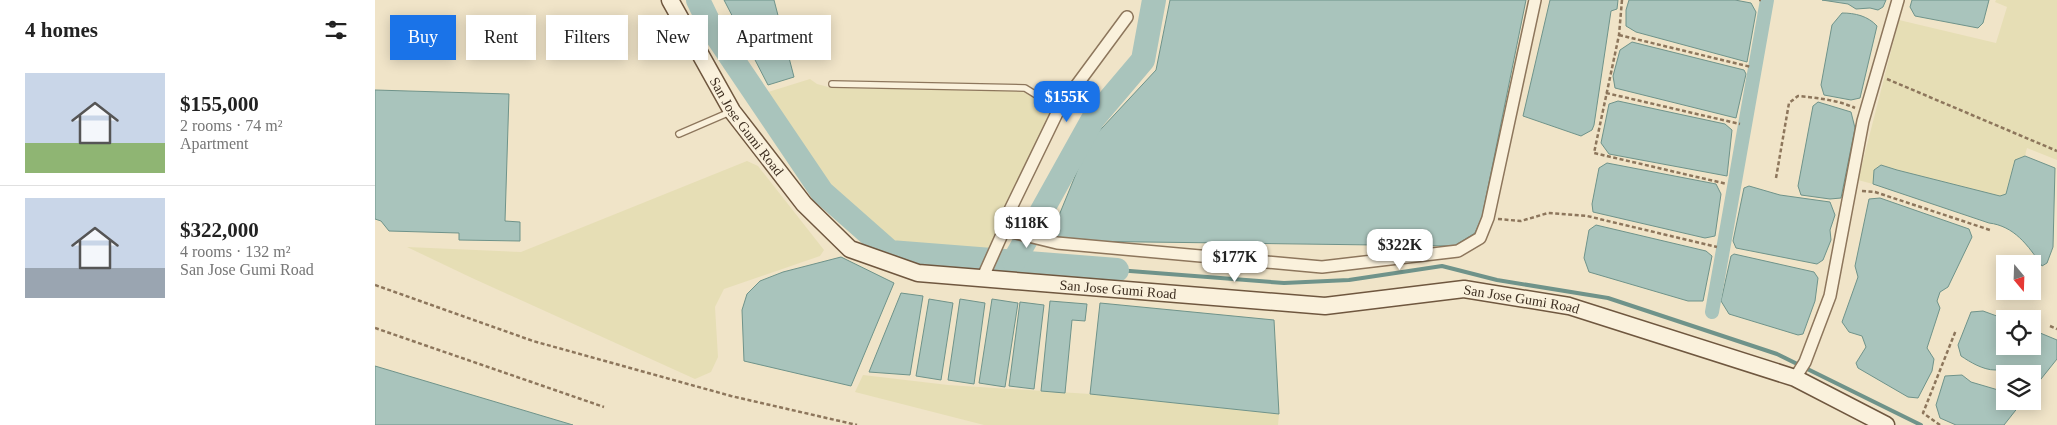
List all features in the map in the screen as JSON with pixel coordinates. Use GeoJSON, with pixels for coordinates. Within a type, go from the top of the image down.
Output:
{"type":"FeatureCollection","features":[{"type":"Feature","properties":{"kind":"street","name":"San Jose Gumi Road"},"geometry":{"type":"LineString","coordinates":[[670,0],[732,111],[804,204],[850,249],[918,273],[1325,306],[1464,290],[1569,306],[1800,370],[1886,425]]}},
{"type":"Feature","properties":{"kind":"street"},"geometry":{"type":"LineString","coordinates":[[1005,230],[1057,243],[1322,267],[1458,250],[1480,238],[1488,218],[1535,0]]}},
{"type":"Feature","properties":{"kind":"street"},"geometry":{"type":"LineString","coordinates":[[1800,370],[1830,296],[1862,123],[1898,0]]}},
{"type":"Feature","properties":{"kind":"street"},"geometry":{"type":"LineString","coordinates":[[982,279],[1005,230],[1009,212],[1059,109],[1127,17]]}},
{"type":"Feature","properties":{"kind":"lane"},"geometry":{"type":"LineString","coordinates":[[832,84],[1025,88],[1059,109]]}},
{"type":"Feature","properties":{"kind":"lane"},"geometry":{"type":"LineString","coordinates":[[679,134],[732,111]]}},
{"type":"Feature","properties":{"kind":"path"},"geometry":{"type":"LineString","coordinates":[[1622,0],[1619,36],[1594,153],[1727,184]]}},
{"type":"Feature","properties":{"kind":"path"},"geometry":{"type":"LineString","coordinates":[[1619,36],[1751,66]]}},
{"type":"Feature","properties":{"kind":"path"},"geometry":{"type":"LineString","coordinates":[[1877,74],[2057,151]]}},
{"type":"Feature","properties":{"kind":"path"},"geometry":{"type":"LineString","coordinates":[[1606,93],[1740,124]]}},
{"type":"Feature","properties":{"kind":"path"},"geometry":{"type":"LineString","coordinates":[[1776,178],[1789,103],[1799,96],[1846,104],[1857,109],[1862,123]]}},
{"type":"Feature","properties":{"kind":"path"},"geometry":{"type":"LineString","coordinates":[[1851,190],[1875,192],[1990,230]]}},
{"type":"Feature","properties":{"kind":"path"},"geometry":{"type":"LineString","coordinates":[[1488,218],[1521,221],[1548,213],[1587,216],[1717,247]]}},
{"type":"Feature","properties":{"kind":"path"},"geometry":{"type":"LineString","coordinates":[[375,285],[533,341],[731,396],[857,425]]}},
{"type":"Feature","properties":{"kind":"path"},"geometry":{"type":"LineString","coordinates":[[2049,326],[2057,329]]}},
{"type":"Feature","properties":{"kind":"path"},"geometry":{"type":"LineString","coordinates":[[375,328],[604,407]]}},
{"type":"Feature","properties":{"kind":"path"},"geometry":{"type":"LineString","coordinates":[[1939,425],[1923,413],[1955,330]]}},
{"type":"Feature","properties":{"kind":"shaded area"},"geometry":{"type":"Polygon","coordinates":[[[1996,0],[2057,0],[2057,160],[2027,148],[2025,156],[2014,162],[2006,194],[2000,196],[1881,165],[1874,170],[1873,184],[1858,180],[1899,20],[1996,43],[2007,7],[1995,2],[1996,0]]]}},
{"type":"Feature","properties":{"kind":"shaded area"},"geometry":{"type":"Polygon","coordinates":[[[810,79],[817,84],[832,88],[1022,91],[1053,110],[987,253],[893,245],[824,182],[765,93],[810,79]]]}},
{"type":"Feature","properties":{"kind":"shaded area"},"geometry":{"type":"Polygon","coordinates":[[[747,161],[758,166],[824,250],[820,256],[724,289],[715,307],[718,357],[711,372],[695,379],[407,247],[521,252],[747,161]]]}},
{"type":"Feature","properties":{"kind":"shaded area"},"geometry":{"type":"Polygon","coordinates":[[[863,375],[948,385],[1090,394],[1279,414],[1278,425],[984,425],[855,392],[863,375]]]}},
{"type":"Feature","properties":{"kind":"water"},"geometry":{"type":"Polygon","coordinates":[[[724,0],[774,0],[778,15],[732,15],[724,0]]]}},
{"type":"Feature","properties":{"kind":"water"},"geometry":{"type":"Polygon","coordinates":[[[1170,0],[1526,0],[1482,217],[1475,233],[1454,246],[1068,241],[1051,235],[1089,142],[1156,70],[1170,0]]]}},
{"type":"Feature","properties":{"kind":"water"},"geometry":{"type":"Polygon","coordinates":[[[1550,0],[1618,0],[1617,9],[1611,11],[1594,125],[1592,130],[1581,136],[1523,116],[1550,0]]]}},
{"type":"Feature","properties":{"kind":"water"},"geometry":{"type":"Polygon","coordinates":[[[1629,0],[1735,0],[1751,3],[1756,12],[1747,62],[1636,32],[1626,26],[1626,10],[1629,0]]]}},
{"type":"Feature","properties":{"kind":"water"},"geometry":{"type":"Polygon","coordinates":[[[1822,0],[1886,0],[1883,7],[1878,10],[1870,8],[1856,9],[1848,4],[1822,0]]]}},
{"type":"Feature","properties":{"kind":"water"},"geometry":{"type":"Polygon","coordinates":[[[1912,0],[1989,0],[1983,23],[1978,28],[1915,16],[1910,7],[1912,0]]]}},
{"type":"Feature","properties":{"kind":"water"},"geometry":{"type":"Polygon","coordinates":[[[1842,13],[1861,16],[1877,26],[1860,98],[1851,100],[1824,95],[1821,85],[1832,25],[1842,13]]]}},
{"type":"Feature","properties":{"kind":"water"},"geometry":{"type":"Polygon","coordinates":[[[1632,42],[1744,70],[1746,74],[1736,118],[1615,88],[1613,76],[1620,50],[1632,42]]]}},
{"type":"Feature","properties":{"kind":"water"},"geometry":{"type":"Polygon","coordinates":[[[755,60],[790,60],[794,77],[768,85],[755,60]]]}},
{"type":"Feature","properties":{"kind":"water"},"geometry":{"type":"Polygon","coordinates":[[[375,90],[509,94],[505,221],[520,222],[520,241],[459,240],[459,233],[389,231],[381,221],[375,219],[375,90]]]}},
{"type":"Feature","properties":{"kind":"water"},"geometry":{"type":"Polygon","coordinates":[[[1618,101],[1725,124],[1732,130],[1727,176],[1609,154],[1601,143],[1609,104],[1618,101]]]}},
{"type":"Feature","properties":{"kind":"water"},"geometry":{"type":"Polygon","coordinates":[[[1818,102],[1851,112],[1855,128],[1841,198],[1830,199],[1801,195],[1798,186],[1813,106],[1818,102]]]}},
{"type":"Feature","properties":{"kind":"water"},"geometry":{"type":"Polygon","coordinates":[[[2025,156],[2055,168],[2053,247],[2047,263],[2042,266],[2041,255],[2034,255],[2020,238],[2006,228],[1873,184],[1874,170],[1881,165],[2000,196],[2006,194],[2015,160],[2025,156]]]}},
{"type":"Feature","properties":{"kind":"water"},"geometry":{"type":"Polygon","coordinates":[[[1607,163],[1716,184],[1721,194],[1715,236],[1705,238],[1593,212],[1592,204],[1599,168],[1607,163]]]}},
{"type":"Feature","properties":{"kind":"water"},"geometry":{"type":"Polygon","coordinates":[[[1749,186],[1780,195],[1830,202],[1835,215],[1830,230],[1831,240],[1823,260],[1817,264],[1736,248],[1733,241],[1744,188],[1749,186]]]}},
{"type":"Feature","properties":{"kind":"water"},"geometry":{"type":"Polygon","coordinates":[[[1880,198],[1969,229],[1972,237],[1948,287],[1940,292],[1937,301],[1940,308],[1927,348],[1934,359],[1932,371],[1918,398],[1908,397],[1858,368],[1856,363],[1866,347],[1862,336],[1849,332],[1842,322],[1858,277],[1855,266],[1869,199],[1880,198]]]}},
{"type":"Feature","properties":{"kind":"water"},"geometry":{"type":"Polygon","coordinates":[[[1596,225],[1706,251],[1712,256],[1703,301],[1688,301],[1589,272],[1584,258],[1589,230],[1596,225]]]}},
{"type":"Feature","properties":{"kind":"water"},"geometry":{"type":"Polygon","coordinates":[[[1734,254],[1814,272],[1818,278],[1815,301],[1803,334],[1798,335],[1729,314],[1721,301],[1731,256],[1734,254]]]}},
{"type":"Feature","properties":{"kind":"water"},"geometry":{"type":"Polygon","coordinates":[[[841,257],[894,283],[851,386],[744,361],[742,310],[747,294],[760,281],[783,272],[841,257]]]}},
{"type":"Feature","properties":{"kind":"water"},"geometry":{"type":"Polygon","coordinates":[[[901,293],[923,296],[910,375],[869,372],[901,293]]]}},
{"type":"Feature","properties":{"kind":"water"},"geometry":{"type":"Polygon","coordinates":[[[929,299],[953,303],[941,380],[916,376],[929,299]]]}},
{"type":"Feature","properties":{"kind":"water"},"geometry":{"type":"Polygon","coordinates":[[[960,299],[985,303],[974,384],[948,380],[960,299]]]}},
{"type":"Feature","properties":{"kind":"water"},"geometry":{"type":"Polygon","coordinates":[[[992,299],[1018,303],[1005,387],[979,383],[992,299]]]}},
{"type":"Feature","properties":{"kind":"water"},"geometry":{"type":"Polygon","coordinates":[[[1050,301],[1087,304],[1085,321],[1072,320],[1065,393],[1041,391],[1050,301]]]}},
{"type":"Feature","properties":{"kind":"water"},"geometry":{"type":"Polygon","coordinates":[[[1020,302],[1044,305],[1034,389],[1009,386],[1020,302]]]}},
{"type":"Feature","properties":{"kind":"water"},"geometry":{"type":"Polygon","coordinates":[[[1100,303],[1274,320],[1279,414],[1090,394],[1100,303]]]}},
{"type":"Feature","properties":{"kind":"water"},"geometry":{"type":"Polygon","coordinates":[[[1983,311],[1996,316],[1996,355],[2041,355],[2041,333],[2057,340],[2057,359],[2041,379],[2041,365],[1996,365],[1995,370],[1986,369],[1973,363],[1961,356],[1958,345],[1971,312],[1983,311]]]}},
{"type":"Feature","properties":{"kind":"water"},"geometry":{"type":"Polygon","coordinates":[[[375,366],[573,425],[375,425],[375,366]]]}},
{"type":"Feature","properties":{"kind":"water"},"geometry":{"type":"Polygon","coordinates":[[[1962,375],[1971,382],[1996,389],[1996,410],[2016,410],[2004,425],[1956,425],[1940,418],[1936,405],[1945,376],[1962,375]]]}},
{"type":"Feature","properties":{"kind":"waterway"},"geometry":{"type":"LineString","coordinates":[[698,0],[712,29],[822,192],[890,252],[1117,270]]}},
{"type":"Feature","properties":{"kind":"waterway"},"geometry":{"type":"LineString","coordinates":[[1014,261],[1093,119],[1143,60],[1154,0]]}},
{"type":"Feature","properties":{"kind":"waterway"},"geometry":{"type":"LineString","coordinates":[[1712,312],[1767,0]]}},
{"type":"Feature","properties":{"kind":"waterway"},"geometry":{"type":"LineString","coordinates":[[1117,270],[1284,283],[1349,280],[1442,266],[1497,280],[1608,298],[1777,354],[1921,425]]}}]}
